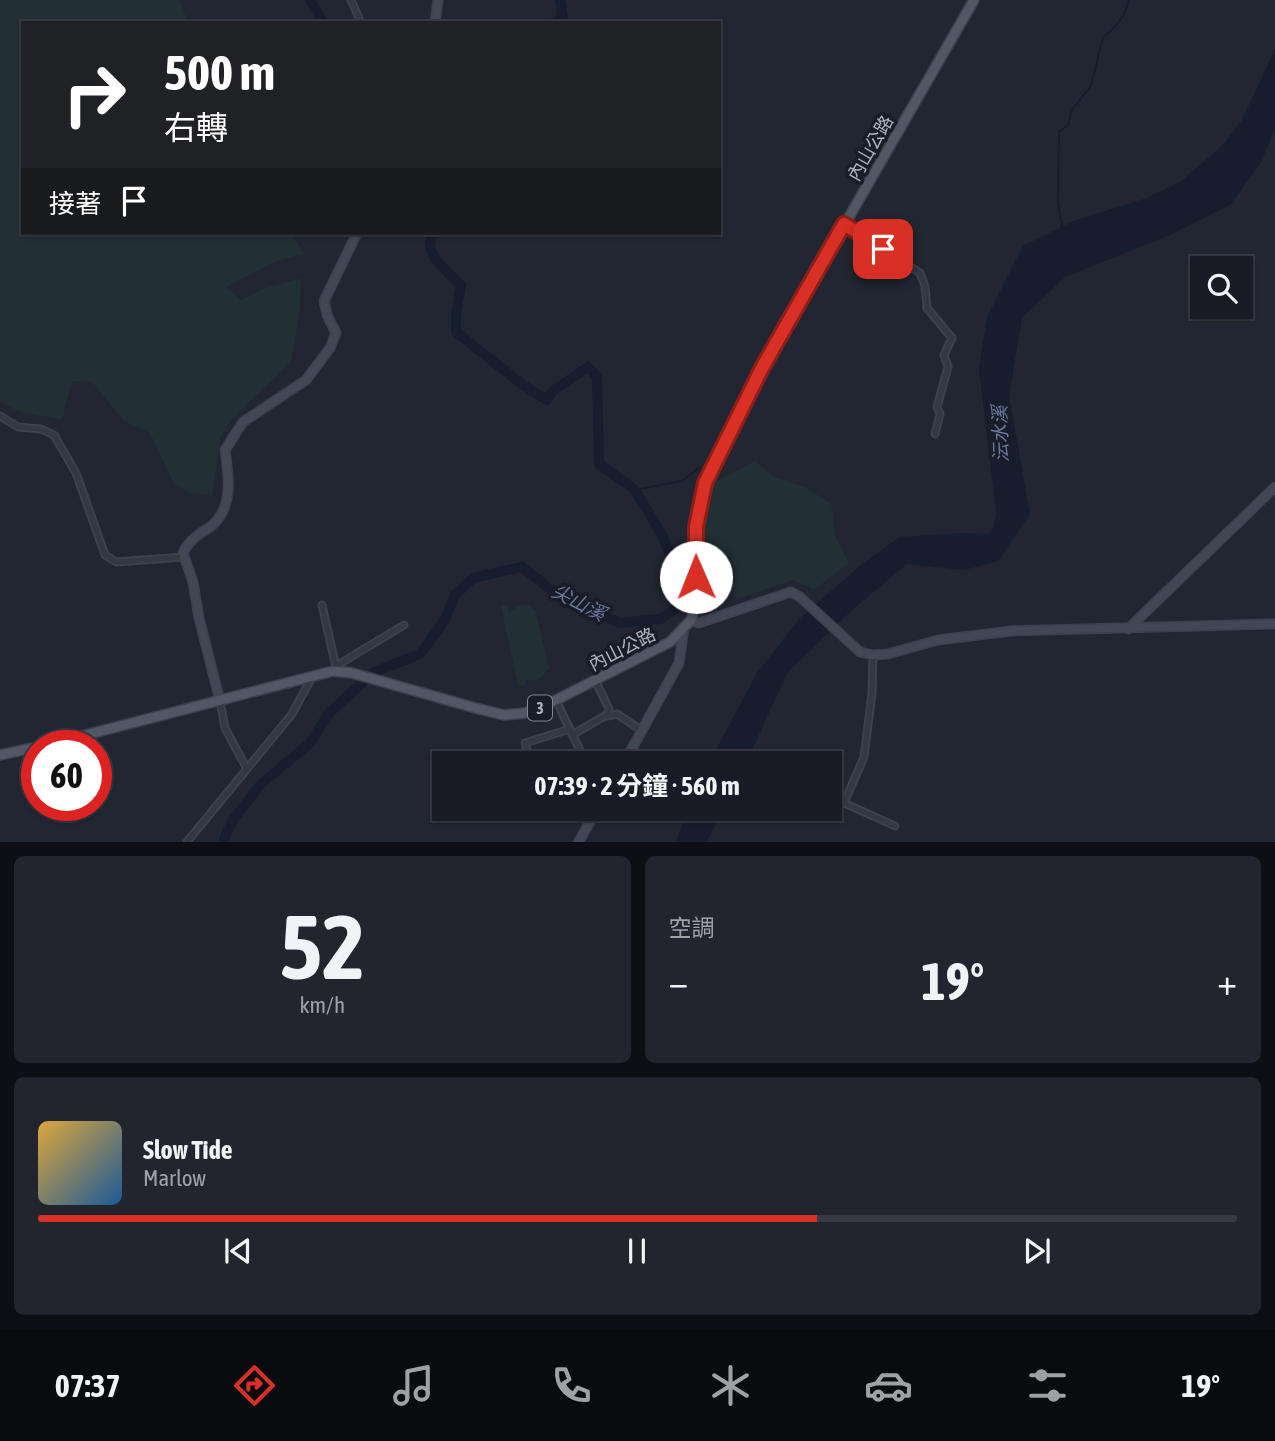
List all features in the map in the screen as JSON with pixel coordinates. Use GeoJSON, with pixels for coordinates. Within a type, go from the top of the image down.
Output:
{"type":"FeatureCollection","features":[{"type":"Feature","properties":{"kind":"main road","name":"內山公路"},"geometry":{"type":"LineString","coordinates":[[337,669],[504,715],[525,713],[670,642],[684,628],[691,620],[696,597],[696,527],[705,483],[762,368],[974,0]]}},
{"type":"Feature","properties":{"kind":"main road","name":"3"},"geometry":{"type":"LineString","coordinates":[[106,730],[337,669]]}},
{"type":"Feature","properties":{"kind":"main road"},"geometry":{"type":"LineString","coordinates":[[0,755],[21,750]]}},
{"type":"Feature","properties":{"kind":"street"},"geometry":{"type":"LineString","coordinates":[[351,0],[360,21]]}},
{"type":"Feature","properties":{"kind":"street"},"geometry":{"type":"LineString","coordinates":[[435,21],[438,0]]}},
{"type":"Feature","properties":{"kind":"street"},"geometry":{"type":"LineString","coordinates":[[844,224],[919,273],[925,286],[927,308],[952,338],[944,355],[948,367],[937,407],[940,414],[935,434]]}},
{"type":"Feature","properties":{"kind":"street"},"geometry":{"type":"LineString","coordinates":[[247,769],[225,728],[193,582],[183,557],[186,547],[216,522],[223,510],[229,476],[225,450],[232,437],[243,422],[306,380],[335,340],[334,327],[327,315],[324,301],[355,235]]}},
{"type":"Feature","properties":{"kind":"street"},"geometry":{"type":"LineString","coordinates":[[0,416],[18,427],[41,429],[54,435],[76,473],[105,555],[116,562],[183,557]]}},
{"type":"Feature","properties":{"kind":"street"},"geometry":{"type":"LineString","coordinates":[[1128,629],[1275,487]]}},
{"type":"Feature","properties":{"kind":"street"},"geometry":{"type":"LineString","coordinates":[[691,620],[699,623],[791,592],[800,597],[860,652],[873,655],[888,654],[938,640],[1011,632],[1275,624]]}},
{"type":"Feature","properties":{"kind":"street"},"geometry":{"type":"LineString","coordinates":[[322,605],[337,669],[404,625]]}},
{"type":"Feature","properties":{"kind":"street"},"geometry":{"type":"LineString","coordinates":[[631,751],[679,663],[684,628]]}},
{"type":"Feature","properties":{"kind":"street"},"geometry":{"type":"LineString","coordinates":[[873,655],[872,693],[864,757],[844,803],[895,826]]}},
{"type":"Feature","properties":{"kind":"street"},"geometry":{"type":"LineString","coordinates":[[186,842],[292,714],[312,677]]}},
{"type":"Feature","properties":{"kind":"street"},"geometry":{"type":"LineString","coordinates":[[595,680],[609,709],[607,716]]}},
{"type":"Feature","properties":{"kind":"street"},"geometry":{"type":"LineString","coordinates":[[556,700],[580,751]]}},
{"type":"Feature","properties":{"kind":"street"},"geometry":{"type":"LineString","coordinates":[[526,751],[524,745],[526,742],[570,732],[617,714],[642,730]]}},
{"type":"Feature","properties":{"kind":"street"},"geometry":{"type":"LineString","coordinates":[[578,842],[590,821]]}},
{"type":"Feature","properties":{"kind":"shaded area"},"geometry":{"type":"Polygon","coordinates":[[[0,0],[180,0],[187,21],[21,21],[21,235],[294,237],[304,254],[274,262],[226,287],[241,300],[266,288],[301,278],[300,308],[291,362],[233,418],[220,438],[212,496],[189,493],[173,482],[150,433],[124,421],[92,382],[72,381],[62,420],[18,411],[0,402],[0,0]]]}},
{"type":"Feature","properties":{"kind":"shaded area"},"geometry":{"type":"Polygon","coordinates":[[[755,461],[773,476],[806,488],[831,503],[836,537],[849,563],[814,590],[793,580],[737,599],[730,587],[707,572],[703,528],[709,485],[755,461]]]}},
{"type":"Feature","properties":{"kind":"shaded area"},"geometry":{"type":"Polygon","coordinates":[[[522,604],[529,605],[536,611],[549,668],[539,678],[525,679],[525,685],[518,686],[501,606],[507,605],[509,612],[522,604]]]}},
{"type":"Feature","properties":{"kind":"water","name":"沄水溪"},"geometry":{"type":"Polygon","coordinates":[[[1275,49],[1275,127],[1262,161],[1230,205],[1172,234],[1065,277],[1022,318],[1009,396],[1030,514],[998,561],[964,570],[907,564],[852,610],[787,673],[751,751],[715,751],[757,673],[800,618],[862,564],[900,537],[987,534],[994,527],[996,512],[979,369],[987,317],[1023,246],[1076,220],[1144,199],[1180,182],[1223,145],[1242,120],[1275,49]]]}},
{"type":"Feature","properties":{"kind":"water"},"geometry":{"type":"Polygon","coordinates":[[[683,821],[717,821],[707,842],[676,842],[683,821]]]}},
{"type":"Feature","properties":{"kind":"waterway"},"geometry":{"type":"LineString","coordinates":[[310,0],[323,21]]}},
{"type":"Feature","properties":{"kind":"waterway","name":"尖山溪"},"geometry":{"type":"LineString","coordinates":[[557,21],[563,18],[560,0]]}},
{"type":"Feature","properties":{"kind":"waterway"},"geometry":{"type":"LineString","coordinates":[[1062,227],[1058,203],[1059,132],[1068,125],[1072,110],[1091,86],[1103,37],[1120,21],[1129,0]]}},
{"type":"Feature","properties":{"kind":"waterway","name":"尖山溪"},"geometry":{"type":"LineString","coordinates":[[224,839],[233,820],[261,784],[311,742],[329,713],[374,672],[420,654],[445,620],[454,596],[473,578],[522,567],[558,595],[620,623],[660,619],[675,609],[678,574],[662,535],[635,490],[599,464],[597,377],[588,367],[553,391],[547,400],[523,385],[456,332],[461,285],[433,255],[430,248],[432,235]]}},
{"type":"Feature","properties":{"kind":"waterway"},"geometry":{"type":"LineString","coordinates":[[635,490],[682,481],[700,467]]}},
{"type":"Feature","properties":{"kind":"route"},"geometry":{"type":"LineString","coordinates":[[696,577],[696,527],[705,483],[762,368],[844,224],[883,249]]}}]}
